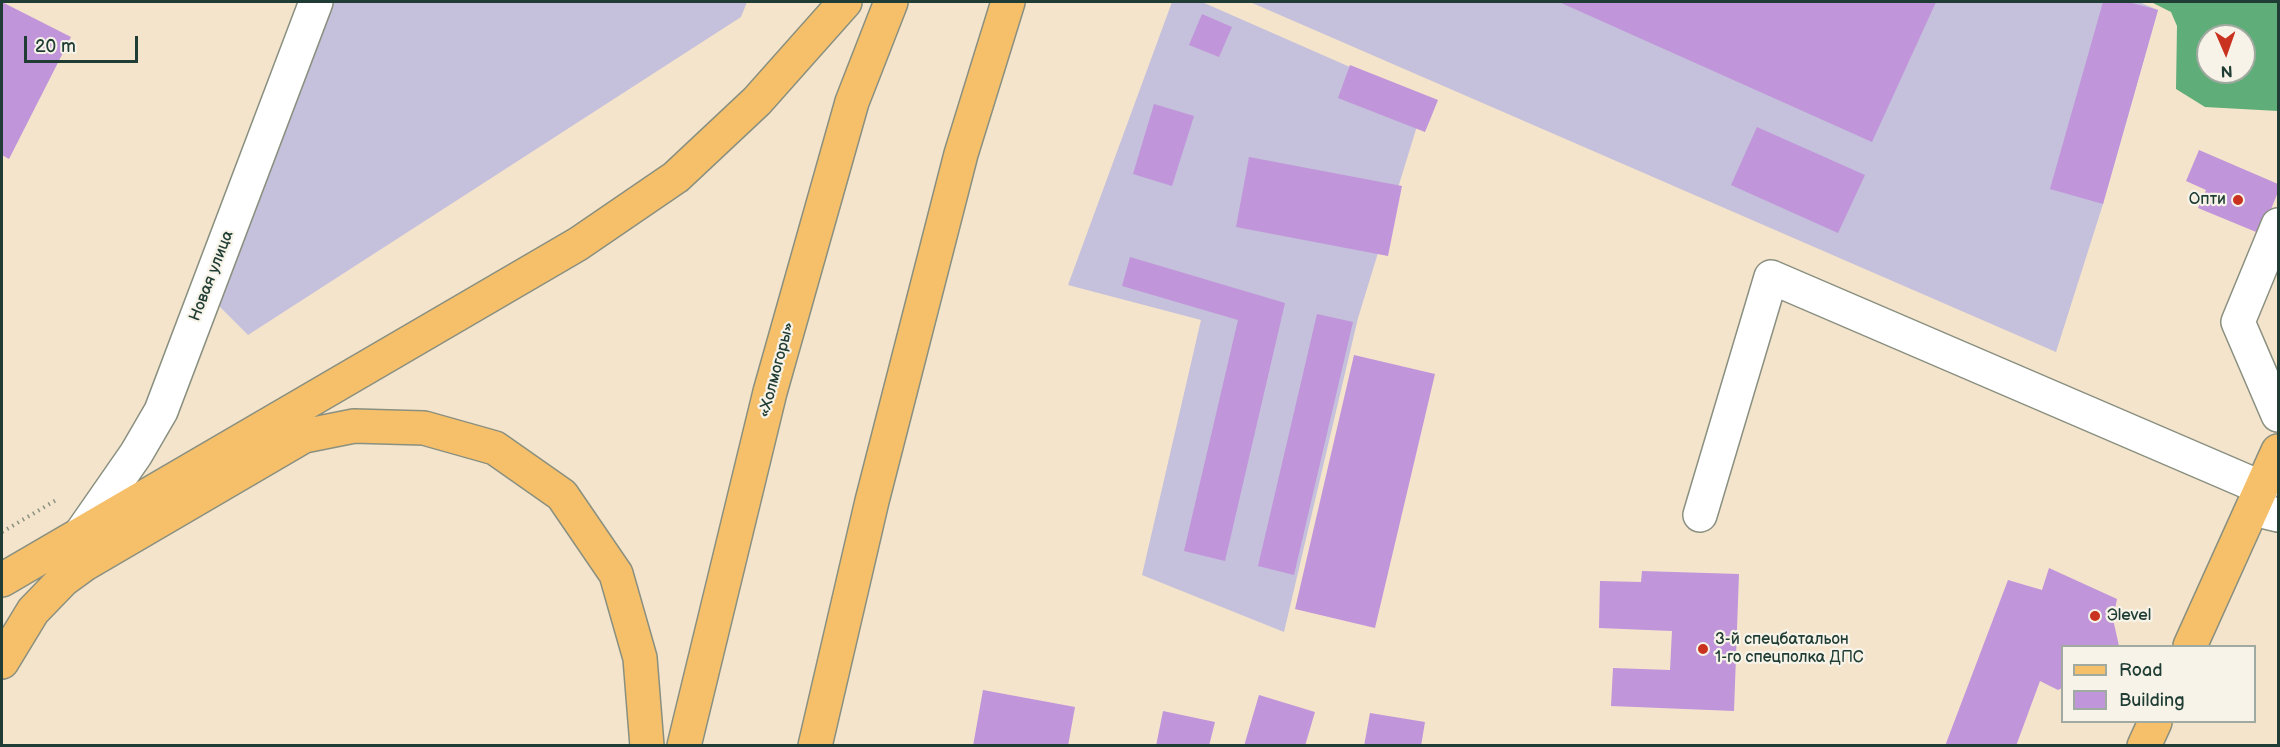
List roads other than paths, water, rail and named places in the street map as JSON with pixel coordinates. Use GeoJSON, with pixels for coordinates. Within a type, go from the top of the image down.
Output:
{"type":"FeatureCollection","features":[{"type":"Feature","properties":{"kind":"main road"},"geometry":{"type":"LineString","coordinates":[[2,580],[578,244],[676,177],[757,101],[844,2]]}},
{"type":"Feature","properties":{"kind":"main road","name":"«Холмогоры»"},"geometry":{"type":"LineString","coordinates":[[684,746],[770,392],[852,102],[891,2]]}},
{"type":"Feature","properties":{"kind":"main road"},"geometry":{"type":"LineString","coordinates":[[815,746],[872,501],[949,200],[1008,2]]}},
{"type":"Feature","properties":{"kind":"main road"},"geometry":{"type":"LineString","coordinates":[[2,662],[33,611],[63,580],[85,564],[304,436],[354,426],[424,428],[495,448],[562,495],[616,574],[640,658],[647,746]]}},
{"type":"Feature","properties":{"kind":"main road"},"geometry":{"type":"LineString","coordinates":[[2191,645],[2264,504],[2278,451]]}},
{"type":"Feature","properties":{"kind":"main road"},"geometry":{"type":"LineString","coordinates":[[2144,746],[2155,723]]}},
{"type":"Feature","properties":{"kind":"lane","name":"Новая улица"},"geometry":{"type":"LineString","coordinates":[[79,536],[136,454],[161,411],[316,2]]}},
{"type":"Feature","properties":{"kind":"lane"},"geometry":{"type":"LineString","coordinates":[[2278,225],[2238,322],[2278,415]]}},
{"type":"Feature","properties":{"kind":"lane"},"geometry":{"type":"LineString","coordinates":[[1700,515],[1771,278],[2264,504]]}},
{"type":"Feature","properties":{"kind":"place","name":"Опти"},"geometry":{"type":"Point","coordinates":[2238,200]}},
{"type":"Feature","properties":{"kind":"place","name":"Эlevel"},"geometry":{"type":"Point","coordinates":[2095,616]}},
{"type":"Feature","properties":{"kind":"place","name":"3-й спецбатальон 1-го спецполка ДПС"},"geometry":{"type":"Point","coordinates":[1703,649]}}]}
